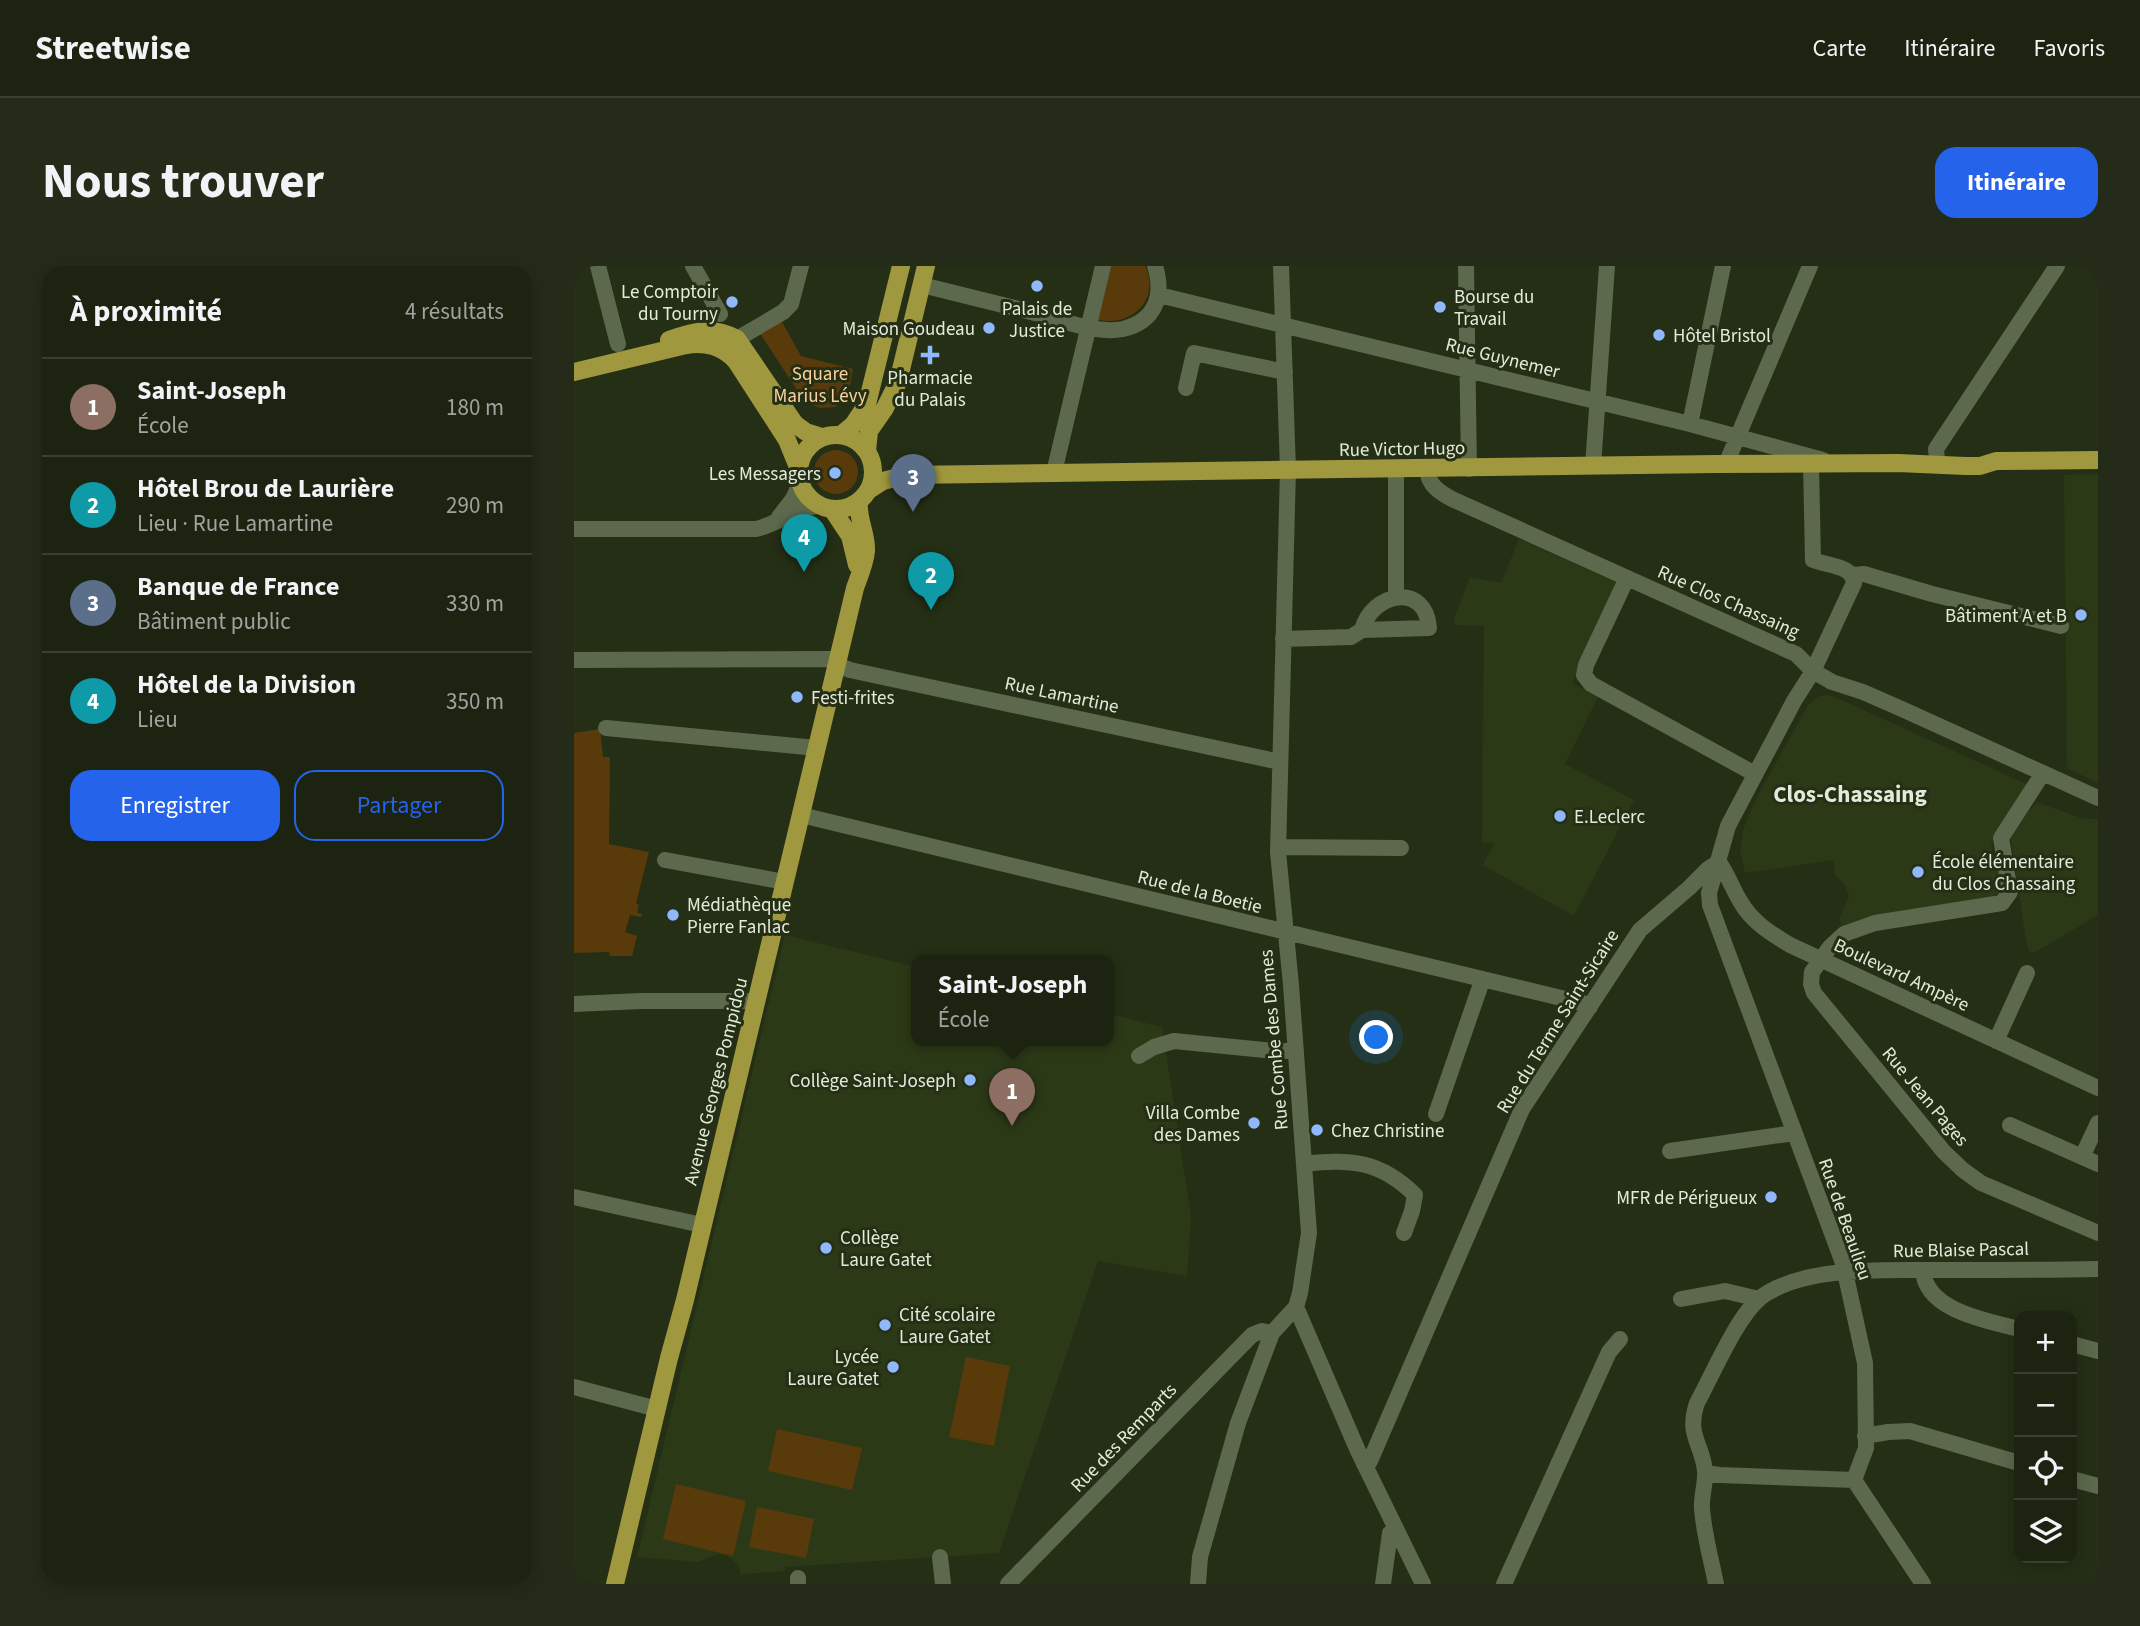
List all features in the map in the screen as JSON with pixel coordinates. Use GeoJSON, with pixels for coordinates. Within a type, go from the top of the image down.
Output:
{"type":"FeatureCollection","features":[{"type":"Feature","properties":{"kind":"main road"},"geometry":{"type":"LineString","coordinates":[[841,435],[858,419],[869,397],[901,266]]}},
{"type":"Feature","properties":{"kind":"main road"},"geometry":{"type":"LineString","coordinates":[[579,369],[687,345],[715,346],[736,361],[787,440],[804,493],[825,508],[848,508],[864,496],[873,471],[869,456],[870,431],[898,382],[926,266]]}},
{"type":"Feature","properties":{"kind":"main road"},"geometry":{"type":"LineString","coordinates":[[579,369],[696,331],[718,331],[737,339],[795,424],[806,432],[822,437],[841,435],[855,440],[869,456]]}},
{"type":"Feature","properties":{"kind":"main road"},"geometry":{"type":"LineString","coordinates":[[799,475],[807,448],[822,437]]}},
{"type":"Feature","properties":{"kind":"main road","name":"Rue Victor Hugo"},"geometry":{"type":"LineString","coordinates":[[869,456],[880,467],[906,475]]}},
{"type":"Feature","properties":{"kind":"main road","name":"Rue Victor Hugo"},"geometry":{"type":"LineString","coordinates":[[864,496],[883,481],[906,475],[1940,461],[1980,466],[1996,461],[2098,460]]}},
{"type":"Feature","properties":{"kind":"main road","name":"Avenue Georges Pompidou"},"geometry":{"type":"LineString","coordinates":[[615,1584],[866,550],[859,520],[864,496]]}},
{"type":"Feature","properties":{"kind":"main road","name":"Avenue Georges Pompidou"},"geometry":{"type":"LineString","coordinates":[[825,508],[847,528],[854,546],[857,569],[855,588]]}},
{"type":"Feature","properties":{"kind":"street"},"geometry":{"type":"LineString","coordinates":[[598,266],[618,344]]}},
{"type":"Feature","properties":{"kind":"street"},"geometry":{"type":"LineString","coordinates":[[693,266],[720,314]]}},
{"type":"Feature","properties":{"kind":"street"},"geometry":{"type":"LineString","coordinates":[[737,339],[783,313],[791,304],[802,266]]}},
{"type":"Feature","properties":{"kind":"street"},"geometry":{"type":"LineString","coordinates":[[1056,474],[1056,464],[1103,266]]}},
{"type":"Feature","properties":{"kind":"street"},"geometry":{"type":"LineString","coordinates":[[922,285],[1090,327],[1115,330],[1132,326],[1150,312],[1159,295],[1155,266]]}},
{"type":"Feature","properties":{"kind":"street","name":"Rue Combe des Dames"},"geometry":{"type":"LineString","coordinates":[[1282,266],[1288,470],[1278,848],[1309,1233],[1296,1307]]}},
{"type":"Feature","properties":{"kind":"street"},"geometry":{"type":"LineString","coordinates":[[1466,266],[1468,469]]}},
{"type":"Feature","properties":{"kind":"street"},"geometry":{"type":"LineString","coordinates":[[1593,466],[1607,266]]}},
{"type":"Feature","properties":{"kind":"street"},"geometry":{"type":"LineString","coordinates":[[1690,424],[1723,266]]}},
{"type":"Feature","properties":{"kind":"street"},"geometry":{"type":"LineString","coordinates":[[1726,464],[1810,266]]}},
{"type":"Feature","properties":{"kind":"street"},"geometry":{"type":"LineString","coordinates":[[1940,461],[1936,449],[2057,266]]}},
{"type":"Feature","properties":{"kind":"street","name":"Rue Guynemer"},"geometry":{"type":"LineString","coordinates":[[1159,295],[1690,424],[1835,464]]}},
{"type":"Feature","properties":{"kind":"street"},"geometry":{"type":"LineString","coordinates":[[1186,387],[1194,354],[1285,373]]}},
{"type":"Feature","properties":{"kind":"street"},"geometry":{"type":"LineString","coordinates":[[1719,862],[1728,826],[1813,671],[1854,583],[1854,575],[1850,570],[1813,559],[1811,464]]}},
{"type":"Feature","properties":{"kind":"street","name":"Rue Clos Chassaing"},"geometry":{"type":"LineString","coordinates":[[1427,469],[1431,484],[1437,491],[1452,499],[1796,654],[1813,671],[1832,682],[1863,692],[2098,798]]}},
{"type":"Feature","properties":{"kind":"street"},"geometry":{"type":"LineString","coordinates":[[1396,470],[1396,598]]}},
{"type":"Feature","properties":{"kind":"street"},"geometry":{"type":"LineString","coordinates":[[769,525],[789,506],[799,475]]}},
{"type":"Feature","properties":{"kind":"street"},"geometry":{"type":"LineString","coordinates":[[574,529],[747,529],[769,525],[803,509],[825,508]]}},
{"type":"Feature","properties":{"kind":"street"},"geometry":{"type":"LineString","coordinates":[[1854,575],[1864,574],[2062,626]]}},
{"type":"Feature","properties":{"kind":"street"},"geometry":{"type":"LineString","coordinates":[[1627,578],[1586,665],[1584,675],[1591,684],[1755,774]]}},
{"type":"Feature","properties":{"kind":"street"},"geometry":{"type":"LineString","coordinates":[[1283,639],[1351,637],[1362,631],[1429,628],[1428,620],[1419,605],[1405,597],[1387,599],[1377,605],[1369,613],[1362,631]]}},
{"type":"Feature","properties":{"kind":"street","name":"Rue Lamartine"},"geometry":{"type":"LineString","coordinates":[[574,660],[838,662],[864,673],[1280,762]]}},
{"type":"Feature","properties":{"kind":"street"},"geometry":{"type":"LineString","coordinates":[[606,728],[817,748]]}},
{"type":"Feature","properties":{"kind":"street"},"geometry":{"type":"LineString","coordinates":[[1819,959],[1844,934],[1875,923],[2002,904],[2010,892],[2001,838],[2043,773]]}},
{"type":"Feature","properties":{"kind":"street","name":"Rue de la Boetie"},"geometry":{"type":"LineString","coordinates":[[801,815],[1590,1007]]}},
{"type":"Feature","properties":{"kind":"street"},"geometry":{"type":"LineString","coordinates":[[1278,848],[1401,848]]}},
{"type":"Feature","properties":{"kind":"street"},"geometry":{"type":"LineString","coordinates":[[665,860],[785,882]]}},
{"type":"Feature","properties":{"kind":"street","name":"Boulevard Ampère"},"geometry":{"type":"LineString","coordinates":[[1719,862],[1730,876],[1739,900],[1752,918],[1778,938],[2098,1088]]}},
{"type":"Feature","properties":{"kind":"street","name":"Rue du Terme Saint-Sicaire"},"geometry":{"type":"LineString","coordinates":[[1364,1464],[1370,1461],[1522,1109],[1640,930],[1719,862]]}},
{"type":"Feature","properties":{"kind":"street","name":"Rue de Beaulieu"},"geometry":{"type":"LineString","coordinates":[[1719,862],[1709,893],[1710,905],[1845,1272],[1865,1363],[1865,1453],[1854,1480]]}},
{"type":"Feature","properties":{"kind":"street","name":"Rue Jean Pages"},"geometry":{"type":"LineString","coordinates":[[1819,959],[1811,978],[1814,993],[1944,1152],[1981,1183],[2098,1233]]}},
{"type":"Feature","properties":{"kind":"street"},"geometry":{"type":"LineString","coordinates":[[1996,1041],[2027,973]]}},
{"type":"Feature","properties":{"kind":"street"},"geometry":{"type":"LineString","coordinates":[[1436,1114],[1482,981]]}},
{"type":"Feature","properties":{"kind":"street"},"geometry":{"type":"LineString","coordinates":[[574,1004],[756,1001]]}},
{"type":"Feature","properties":{"kind":"street"},"geometry":{"type":"LineString","coordinates":[[1139,1056],[1154,1047],[1174,1041],[1296,1051]]}},
{"type":"Feature","properties":{"kind":"street"},"geometry":{"type":"LineString","coordinates":[[2082,1157],[2098,1123]]}},
{"type":"Feature","properties":{"kind":"street"},"geometry":{"type":"LineString","coordinates":[[2010,1125],[2098,1164]]}},
{"type":"Feature","properties":{"kind":"street"},"geometry":{"type":"LineString","coordinates":[[1670,1151],[1794,1133]]}},
{"type":"Feature","properties":{"kind":"street"},"geometry":{"type":"LineString","coordinates":[[1304,1164],[1335,1160],[1361,1163],[1402,1183],[1415,1195],[1404,1233]]}},
{"type":"Feature","properties":{"kind":"street"},"geometry":{"type":"LineString","coordinates":[[574,1197],[702,1224]]}},
{"type":"Feature","properties":{"kind":"street","name":"Rue Blaise Pascal"},"geometry":{"type":"LineString","coordinates":[[1716,1584],[1702,1511],[1701,1492],[1705,1473],[1693,1437],[1692,1419],[1697,1403],[1744,1315],[1759,1299],[1778,1287],[1796,1281],[1845,1272],[2098,1269]]}},
{"type":"Feature","properties":{"kind":"street"},"geometry":{"type":"LineString","coordinates":[[1923,1270],[1923,1280],[1928,1288],[1957,1312],[2014,1328]]}},
{"type":"Feature","properties":{"kind":"street"},"geometry":{"type":"LineString","coordinates":[[1681,1299],[1725,1291],[1759,1299]]}},
{"type":"Feature","properties":{"kind":"street"},"geometry":{"type":"LineString","coordinates":[[1198,1584],[1200,1557],[1238,1423],[1272,1333],[1296,1307],[1364,1464],[1423,1584]]}},
{"type":"Feature","properties":{"kind":"street","name":"Rue des Remparts"},"geometry":{"type":"LineString","coordinates":[[1008,1584],[1252,1335],[1262,1331],[1272,1333]]}},
{"type":"Feature","properties":{"kind":"street"},"geometry":{"type":"LineString","coordinates":[[1504,1584],[1609,1352],[1620,1339]]}},
{"type":"Feature","properties":{"kind":"street"},"geometry":{"type":"LineString","coordinates":[[2077,1345],[2098,1351]]}},
{"type":"Feature","properties":{"kind":"street"},"geometry":{"type":"LineString","coordinates":[[574,1387],[657,1409]]}},
{"type":"Feature","properties":{"kind":"street"},"geometry":{"type":"LineString","coordinates":[[1865,1436],[1910,1431],[2014,1462]]}},
{"type":"Feature","properties":{"kind":"street"},"geometry":{"type":"LineString","coordinates":[[1705,1473],[1854,1480],[1923,1584]]}},
{"type":"Feature","properties":{"kind":"street"},"geometry":{"type":"LineString","coordinates":[[2077,1480],[2098,1486]]}},
{"type":"Feature","properties":{"kind":"street"},"geometry":{"type":"LineString","coordinates":[[1383,1584],[1390,1533],[1395,1530]]}},
{"type":"Feature","properties":{"kind":"street"},"geometry":{"type":"LineString","coordinates":[[940,1557],[943,1584]]}},
{"type":"Feature","properties":{"kind":"shaded area","name":"Bâtiment A et B"},"geometry":{"type":"Polygon","coordinates":[[[2098,474],[2098,783],[2067,768],[2064,475],[2098,474]]]}},
{"type":"Feature","properties":{"kind":"shaded area"},"geometry":{"type":"Polygon","coordinates":[[[1519,539],[1615,581],[1618,590],[1572,683],[1598,697],[1565,764],[1634,800],[1574,916],[1483,865],[1494,843],[1482,842],[1484,626],[1455,625],[1454,619],[1470,577],[1501,583],[1519,539]]]}},
{"type":"Feature","properties":{"kind":"shaded area"},"geometry":{"type":"Polygon","coordinates":[[[1821,695],[1833,696],[2031,786],[1991,843],[1995,869],[2001,869],[2002,895],[1843,928],[1839,919],[1849,896],[1845,885],[1835,875],[1834,860],[1745,873],[1740,850],[1744,827],[1755,801],[1808,705],[1821,695]]]}},
{"type":"Feature","properties":{"kind":"shaded area"},"geometry":{"type":"Polygon","coordinates":[[[2037,802],[2084,819],[2098,819],[2098,915],[2034,953],[2029,951],[2025,935],[2010,832],[2037,802]]]}},
{"type":"Feature","properties":{"kind":"shaded area","name":"Cité scolaire Laure Gatet"},"geometry":{"type":"Polygon","coordinates":[[[785,935],[911,966],[911,1046],[1114,1046],[1114,1015],[1162,1027],[1191,1217],[1187,1276],[1098,1261],[999,1553],[785,1567],[785,1571],[741,1574],[739,1566],[728,1556],[718,1554],[698,1562],[637,1557],[785,935]]]}},
{"type":"Feature","properties":{"kind":"green space"},"geometry":{"type":"Polygon","coordinates":[[[1111,266],[1145,266],[1149,289],[1146,299],[1132,315],[1110,321],[1098,320],[1111,266]]]}},
{"type":"Feature","properties":{"kind":"green space","name":"Square Marius Lévy"},"geometry":{"type":"Polygon","coordinates":[[[781,320],[801,356],[853,369],[848,397],[835,407],[820,408],[805,402],[759,332],[781,320]]]}},
{"type":"Feature","properties":{"kind":"green space"},"geometry":{"type":"Polygon","coordinates":[[[836,450],[845,451],[852,456],[857,463],[857,481],[852,488],[845,493],[836,494],[827,493],[820,488],[815,481],[814,472],[815,463],[820,456],[827,451],[836,450]]]}},
{"type":"Feature","properties":{"kind":"green space"},"geometry":{"type":"Polygon","coordinates":[[[600,729],[603,757],[610,757],[609,844],[649,852],[636,903],[639,905],[637,913],[642,914],[641,917],[630,915],[625,932],[637,936],[632,956],[610,956],[609,952],[574,953],[574,733],[600,729]]]}},
{"type":"Feature","properties":{"kind":"green space"},"geometry":{"type":"Polygon","coordinates":[[[966,1357],[1010,1366],[994,1446],[949,1437],[966,1357]]]}},
{"type":"Feature","properties":{"kind":"green space"},"geometry":{"type":"Polygon","coordinates":[[[777,1429],[862,1448],[852,1490],[768,1471],[777,1429]]]}},
{"type":"Feature","properties":{"kind":"green space"},"geometry":{"type":"Polygon","coordinates":[[[676,1484],[746,1501],[733,1556],[663,1539],[676,1484]]]}},
{"type":"Feature","properties":{"kind":"green space"},"geometry":{"type":"Polygon","coordinates":[[[757,1507],[814,1519],[806,1558],[749,1547],[757,1507]]]}},
{"type":"Feature","properties":{"kind":"place","name":"Palais de Justice"},"geometry":{"type":"Point","coordinates":[1037,286]}},
{"type":"Feature","properties":{"kind":"place","name":"Le Comptoir du Tourny"},"geometry":{"type":"Point","coordinates":[732,302]}},
{"type":"Feature","properties":{"kind":"place","name":"Bourse du Travail"},"geometry":{"type":"Point","coordinates":[1440,307]}},
{"type":"Feature","properties":{"kind":"place","name":"Maison Goudeau"},"geometry":{"type":"Point","coordinates":[989,328]}},
{"type":"Feature","properties":{"kind":"place","name":"Hôtel Bristol"},"geometry":{"type":"Point","coordinates":[1659,335]}},
{"type":"Feature","properties":{"kind":"place","name":"Pharmacie du Palais"},"geometry":{"type":"Point","coordinates":[930,355]}},
{"type":"Feature","properties":{"kind":"place","name":"Les Messagers"},"geometry":{"type":"Point","coordinates":[835,473]}},
{"type":"Feature","properties":{"kind":"place","name":"Banque de France"},"geometry":{"type":"Point","coordinates":[913,512]}},
{"type":"Feature","properties":{"kind":"place","name":"Hôtel de la Division"},"geometry":{"type":"Point","coordinates":[804,572]}},
{"type":"Feature","properties":{"kind":"place","name":"Hôtel Brou de Laurière"},"geometry":{"type":"Point","coordinates":[931,610]}},
{"type":"Feature","properties":{"kind":"place","name":"Bâtiment A et B"},"geometry":{"type":"Point","coordinates":[2081,615]}},
{"type":"Feature","properties":{"kind":"place","name":"Festi-frites"},"geometry":{"type":"Point","coordinates":[797,697]}},
{"type":"Feature","properties":{"kind":"place","name":"E.Leclerc"},"geometry":{"type":"Point","coordinates":[1560,816]}},
{"type":"Feature","properties":{"kind":"place","name":"École élémentaire du Clos Chassaing"},"geometry":{"type":"Point","coordinates":[1918,872]}},
{"type":"Feature","properties":{"kind":"place","name":"Médiathèque Pierre Fanlac"},"geometry":{"type":"Point","coordinates":[673,915]}},
{"type":"Feature","properties":{"kind":"place","name":"Collège Saint-Joseph"},"geometry":{"type":"Point","coordinates":[970,1080]}},
{"type":"Feature","properties":{"kind":"place","name":"Villa Combe des Dames"},"geometry":{"type":"Point","coordinates":[1254,1123]}},
{"type":"Feature","properties":{"kind":"place","name":"Saint-Joseph"},"geometry":{"type":"Point","coordinates":[1012,1126]}},
{"type":"Feature","properties":{"kind":"place","name":"Chez Christine"},"geometry":{"type":"Point","coordinates":[1317,1130]}},
{"type":"Feature","properties":{"kind":"place","name":"MFR de Périgueux"},"geometry":{"type":"Point","coordinates":[1771,1197]}},
{"type":"Feature","properties":{"kind":"place","name":"Collège Laure Gatet"},"geometry":{"type":"Point","coordinates":[826,1248]}},
{"type":"Feature","properties":{"kind":"place","name":"Cité scolaire Laure Gatet"},"geometry":{"type":"Point","coordinates":[885,1325]}},
{"type":"Feature","properties":{"kind":"place","name":"Lycée Laure Gatet"},"geometry":{"type":"Point","coordinates":[893,1367]}},
{"type":"Feature","properties":{"kind":"district","name":"Clos-Chassaing"},"geometry":{"type":"Point","coordinates":[1850,794]}}]}
